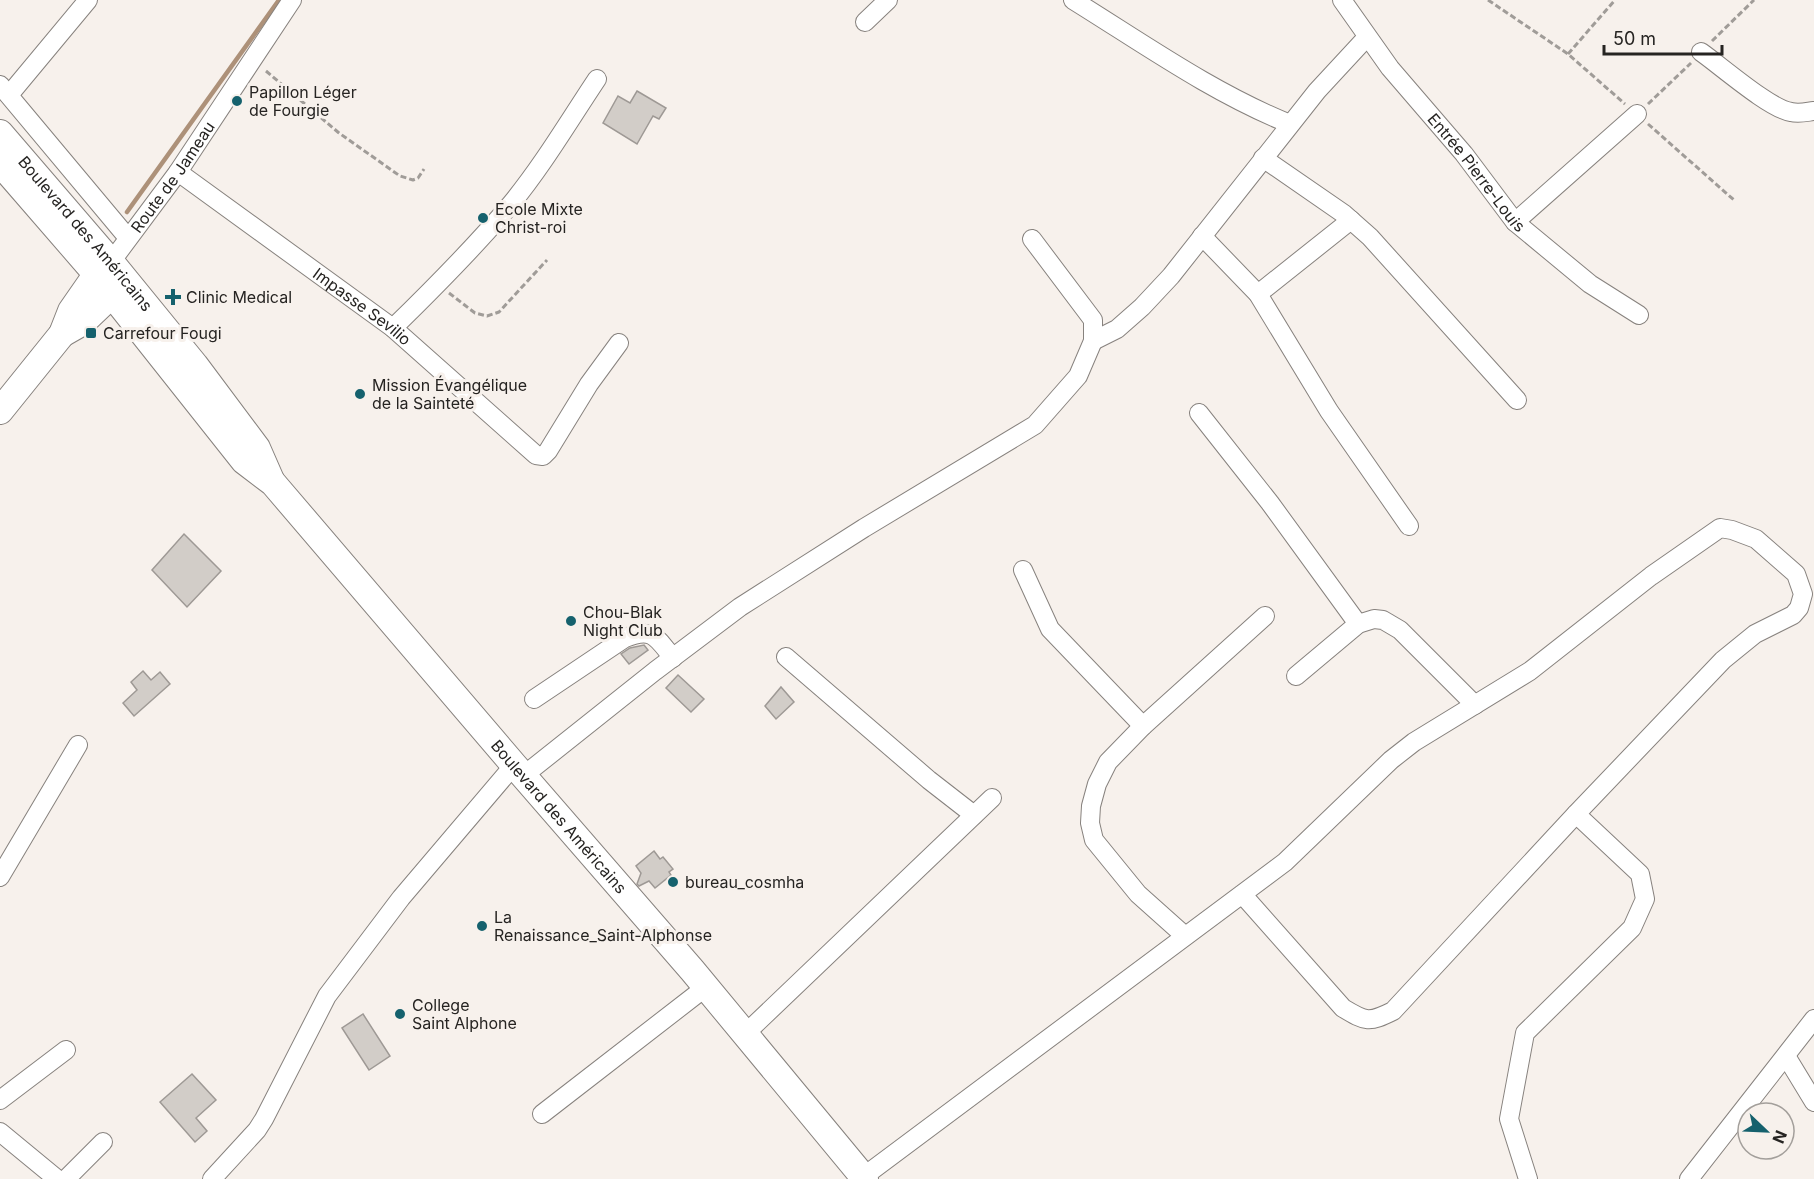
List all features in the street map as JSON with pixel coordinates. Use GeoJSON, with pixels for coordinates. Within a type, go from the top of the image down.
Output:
{"type":"FeatureCollection","features":[{"type":"Feature","properties":{"kind":"main road","name":"Boulevard des Américains"},"geometry":{"type":"LineString","coordinates":[[0,133],[111,278]]}},
{"type":"Feature","properties":{"kind":"main road","name":"Boulevard des Américains"},"geometry":{"type":"LineString","coordinates":[[4,171],[195,365],[257,448],[273,483],[518,771],[706,987],[863,1178]]}},
{"type":"Feature","properties":{"kind":"main road"},"geometry":{"type":"LineString","coordinates":[[0,411],[62,334],[71,311],[111,278]]}},
{"type":"Feature","properties":{"kind":"street"},"geometry":{"type":"LineString","coordinates":[[88,0],[4,90],[128,238]]}},
{"type":"Feature","properties":{"kind":"street","name":"Route de Jameau"},"geometry":{"type":"LineString","coordinates":[[111,278],[128,238],[178,172],[292,0]]}},
{"type":"Feature","properties":{"kind":"street"},"geometry":{"type":"LineString","coordinates":[[865,22],[888,0]]}},
{"type":"Feature","properties":{"kind":"street"},"geometry":{"type":"LineString","coordinates":[[1073,0],[1217,90],[1290,124]]}},
{"type":"Feature","properties":{"kind":"street","name":"Entrée Pierre-Louis"},"geometry":{"type":"LineString","coordinates":[[1342,0],[1390,69],[1464,154],[1515,222],[1590,284],[1639,315]]}},
{"type":"Feature","properties":{"kind":"street"},"geometry":{"type":"LineString","coordinates":[[1093,341],[1117,329],[1142,307],[1171,276],[1317,91],[1367,37]]}},
{"type":"Feature","properties":{"kind":"street"},"geometry":{"type":"LineString","coordinates":[[1701,52],[1773,105],[1789,112],[1814,111]]}},
{"type":"Feature","properties":{"kind":"street"},"geometry":{"type":"LineString","coordinates":[[393,327],[439,285],[520,192],[597,79]]}},
{"type":"Feature","properties":{"kind":"street"},"geometry":{"type":"LineString","coordinates":[[1515,222],[1637,114]]}},
{"type":"Feature","properties":{"kind":"street"},"geometry":{"type":"LineString","coordinates":[[1263,158],[1351,220],[1370,237],[1517,400]]}},
{"type":"Feature","properties":{"kind":"street","name":"Impasse Sevilio"},"geometry":{"type":"LineString","coordinates":[[178,172],[393,327],[536,455],[543,456],[548,451],[583,392],[619,343]]}},
{"type":"Feature","properties":{"kind":"street"},"geometry":{"type":"LineString","coordinates":[[1258,294],[1351,220]]}},
{"type":"Feature","properties":{"kind":"street"},"geometry":{"type":"LineString","coordinates":[[1202,236],[1258,294],[1329,411],[1409,526]]}},
{"type":"Feature","properties":{"kind":"street"},"geometry":{"type":"LineString","coordinates":[[212,1179],[257,1130],[264,1119],[327,996],[401,898],[518,771],[759,595],[864,528],[1035,425],[1078,376],[1093,341],[1093,320],[1032,239]]}},
{"type":"Feature","properties":{"kind":"street"},"geometry":{"type":"LineString","coordinates":[[1199,413],[1270,503],[1358,624]]}},
{"type":"Feature","properties":{"kind":"street"},"geometry":{"type":"LineString","coordinates":[[863,1178],[1185,936],[1285,862],[1391,760],[1414,742],[1530,670],[1651,576],[1720,528],[1756,539],[1796,574],[1803,594],[1799,608],[1793,615],[1755,634],[1723,660],[1393,1011],[1374,1020],[1362,1020],[1343,1008],[1242,894]]}},
{"type":"Feature","properties":{"kind":"street"},"geometry":{"type":"LineString","coordinates":[[1023,570],[1050,629],[1143,726]]}},
{"type":"Feature","properties":{"kind":"street"},"geometry":{"type":"LineString","coordinates":[[1185,936],[1138,894],[1094,840],[1090,822],[1091,806],[1097,784],[1108,762],[1143,726],[1264,616]]}},
{"type":"Feature","properties":{"kind":"street"},"geometry":{"type":"LineString","coordinates":[[1296,676],[1358,624],[1374,619],[1383,620],[1400,630],[1475,705]]}},
{"type":"Feature","properties":{"kind":"street"},"geometry":{"type":"LineString","coordinates":[[534,699],[625,638],[640,632],[656,636],[673,657]]}},
{"type":"Feature","properties":{"kind":"street"},"geometry":{"type":"LineString","coordinates":[[786,657],[929,780],[974,815]]}},
{"type":"Feature","properties":{"kind":"street"},"geometry":{"type":"LineString","coordinates":[[0,877],[78,745]]}},
{"type":"Feature","properties":{"kind":"street"},"geometry":{"type":"LineString","coordinates":[[745,1034],[992,798]]}},
{"type":"Feature","properties":{"kind":"street"},"geometry":{"type":"LineString","coordinates":[[1528,1179],[1509,1119],[1526,1033],[1632,928],[1645,899],[1640,874],[1576,814]]}},
{"type":"Feature","properties":{"kind":"street"},"geometry":{"type":"LineString","coordinates":[[542,1114],[706,987]]}},
{"type":"Feature","properties":{"kind":"street"},"geometry":{"type":"LineString","coordinates":[[1689,1179],[1814,1020]]}},
{"type":"Feature","properties":{"kind":"street"},"geometry":{"type":"LineString","coordinates":[[0,1100],[66,1050]]}},
{"type":"Feature","properties":{"kind":"street"},"geometry":{"type":"LineString","coordinates":[[1786,1056],[1814,1102]]}},
{"type":"Feature","properties":{"kind":"street"},"geometry":{"type":"LineString","coordinates":[[0,1132],[57,1179]]}},
{"type":"Feature","properties":{"kind":"street"},"geometry":{"type":"LineString","coordinates":[[66,1179],[103,1142]]}},
{"type":"Feature","properties":{"kind":"path"},"geometry":{"type":"LineString","coordinates":[[1488,0],[1568,54],[1734,200]]}},
{"type":"Feature","properties":{"kind":"path"},"geometry":{"type":"LineString","coordinates":[[1568,54],[1615,0]]}},
{"type":"Feature","properties":{"kind":"path"},"geometry":{"type":"LineString","coordinates":[[253,60],[339,133],[400,176],[413,180],[418,178],[424,170]]}},
{"type":"Feature","properties":{"kind":"path"},"geometry":{"type":"LineString","coordinates":[[439,285],[475,314],[488,316],[499,312],[547,260]]}},
{"type":"Feature","properties":{"kind":"building"},"geometry":{"type":"Polygon","coordinates":[[[637,91],[666,108],[659,119],[653,116],[637,144],[603,123],[618,96],[630,103],[637,91]]]}},
{"type":"Feature","properties":{"kind":"building"},"geometry":{"type":"Polygon","coordinates":[[[184,534],[221,571],[187,607],[152,570],[184,534]]]}},
{"type":"Feature","properties":{"kind":"building"},"geometry":{"type":"Polygon","coordinates":[[[644,645],[648,650],[629,664],[621,654],[630,648],[644,645]]]}},
{"type":"Feature","properties":{"kind":"building"},"geometry":{"type":"Polygon","coordinates":[[[143,671],[151,680],[160,672],[170,684],[134,716],[123,703],[137,690],[131,682],[143,671]]]}},
{"type":"Feature","properties":{"kind":"building"},"geometry":{"type":"Polygon","coordinates":[[[678,675],[704,699],[691,712],[666,688],[678,675]]]}},
{"type":"Feature","properties":{"kind":"building"},"geometry":{"type":"Polygon","coordinates":[[[781,687],[794,702],[776,719],[765,706],[781,687]]]}},
{"type":"Feature","properties":{"kind":"building"},"geometry":{"type":"Polygon","coordinates":[[[654,851],[660,859],[663,857],[673,869],[669,872],[671,875],[655,888],[649,881],[639,886],[637,884],[641,873],[636,866],[654,851]]]}},
{"type":"Feature","properties":{"kind":"building"},"geometry":{"type":"Polygon","coordinates":[[[363,1014],[390,1056],[369,1070],[342,1028],[363,1014]]]}},
{"type":"Feature","properties":{"kind":"building"},"geometry":{"type":"Polygon","coordinates":[[[192,1074],[216,1100],[196,1118],[207,1131],[195,1142],[160,1102],[192,1074]]]}},
{"type":"Feature","properties":{"kind":"waterway"},"geometry":{"type":"LineString","coordinates":[[127,212],[279,0]]}},
{"type":"Feature","properties":{"kind":"place","name":"Papillon Léger de Fourgie"},"geometry":{"type":"Point","coordinates":[237,101]}},
{"type":"Feature","properties":{"kind":"place","name":"Ecole Mixte Christ-roi"},"geometry":{"type":"Point","coordinates":[483,218]}},
{"type":"Feature","properties":{"kind":"place","name":"Clinic Medical"},"geometry":{"type":"Point","coordinates":[173,297]}},
{"type":"Feature","properties":{"kind":"place","name":"Carrefour Fougi"},"geometry":{"type":"Point","coordinates":[91,333]}},
{"type":"Feature","properties":{"kind":"place","name":"Mission Évangélique de la Sainteté"},"geometry":{"type":"Point","coordinates":[360,394]}},
{"type":"Feature","properties":{"kind":"place","name":"Chou-Blak Night Club"},"geometry":{"type":"Point","coordinates":[571,621]}},
{"type":"Feature","properties":{"kind":"place","name":"bureau_cosmha"},"geometry":{"type":"Point","coordinates":[673,882]}},
{"type":"Feature","properties":{"kind":"place","name":"La Renaissance_Saint-Alphonse"},"geometry":{"type":"Point","coordinates":[482,926]}},
{"type":"Feature","properties":{"kind":"place","name":"College Saint Alphone"},"geometry":{"type":"Point","coordinates":[400,1014]}}]}
